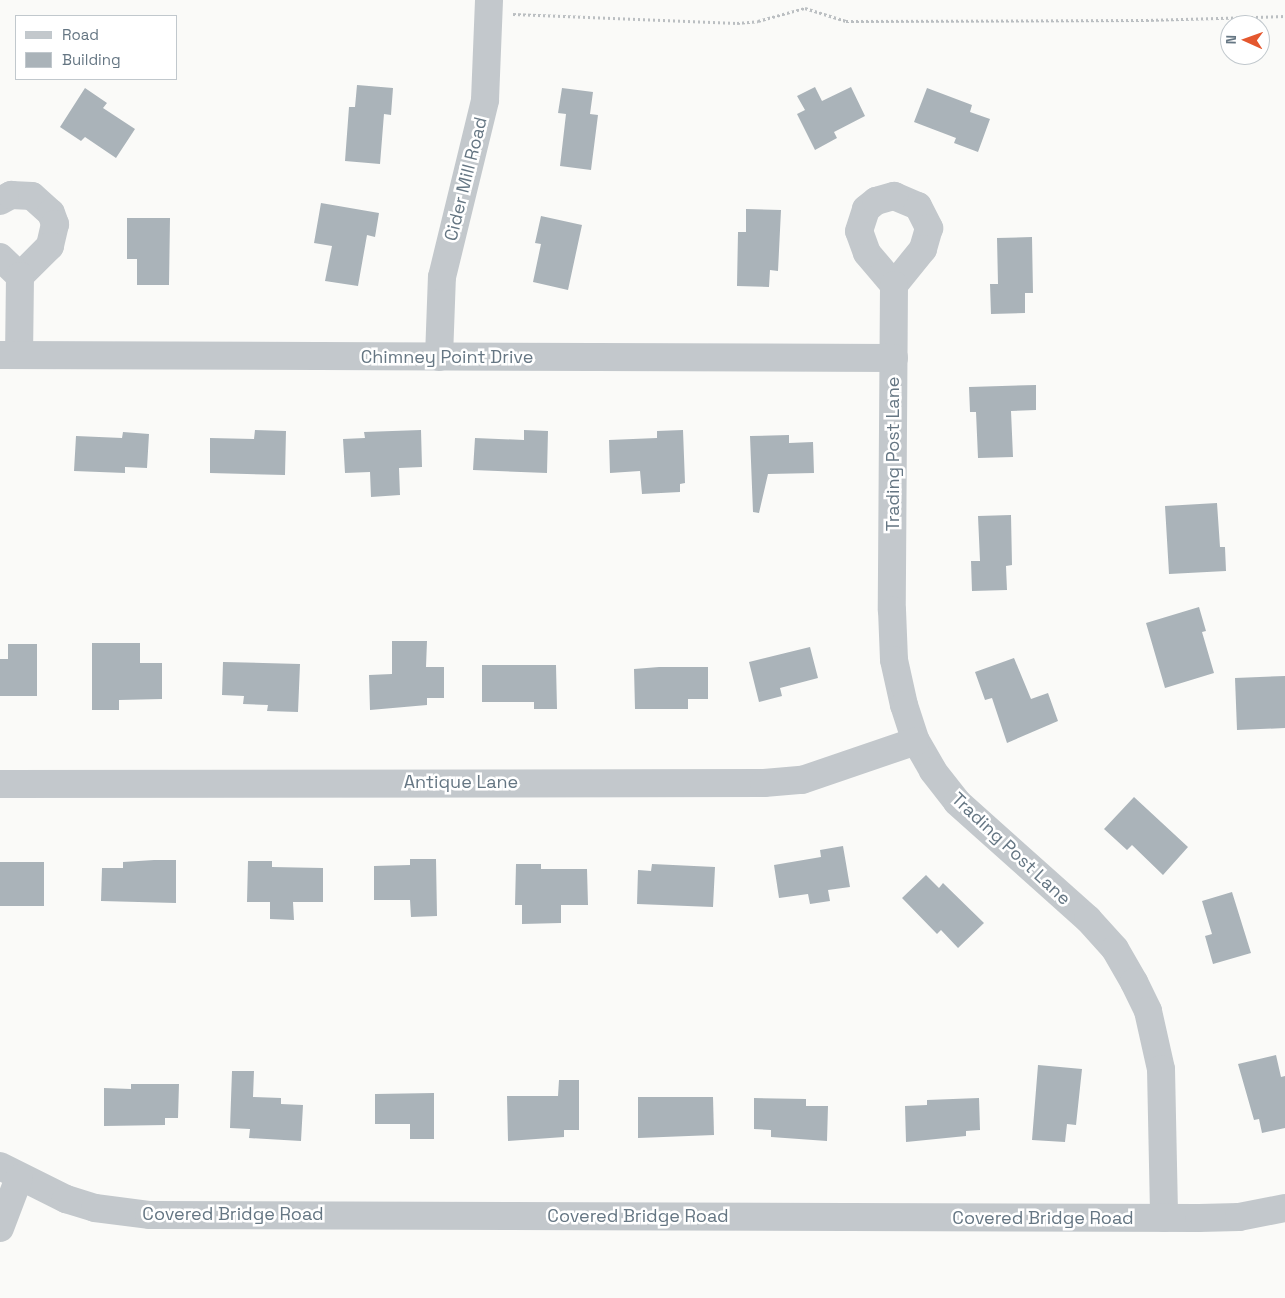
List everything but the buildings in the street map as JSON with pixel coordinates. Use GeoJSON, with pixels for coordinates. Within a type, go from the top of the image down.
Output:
{"type":"FeatureCollection","features":[{"type":"Feature","properties":{"kind":"street","name":"Cider Mill Road"},"geometry":{"type":"LineString","coordinates":[[439,357],[442,277],[485,100],[489,0]]}},
{"type":"Feature","properties":{"kind":"street"},"geometry":{"type":"LineString","coordinates":[[0,201],[11,195],[32,196],[52,214],[55,224],[50,246],[20,276],[10,355]]}},
{"type":"Feature","properties":{"kind":"street"},"geometry":{"type":"LineString","coordinates":[[0,257],[20,276]]}},
{"type":"Feature","properties":{"kind":"street","name":"Trading Post Lane"},"geometry":{"type":"LineString","coordinates":[[894,285],[894,660],[916,741],[933,770],[957,802],[1088,919],[1115,949],[1134,982],[1148,1011],[1161,1069],[1164,1218]]}},
{"type":"Feature","properties":{"kind":"street","name":"Chimney Point Drive"},"geometry":{"type":"LineString","coordinates":[[10,355],[894,358]]}},
{"type":"Feature","properties":{"kind":"street","name":"Antique Lane"},"geometry":{"type":"LineString","coordinates":[[0,784],[764,783],[802,780],[916,741]]}},
{"type":"Feature","properties":{"kind":"street"},"geometry":{"type":"LineString","coordinates":[[0,1228],[9,1172]]}},
{"type":"Feature","properties":{"kind":"street","name":"Covered Bridge Road"},"geometry":{"type":"LineString","coordinates":[[9,1172],[95,1208],[150,1215],[1164,1218],[1240,1217],[1285,1208]]}},
{"type":"Feature","properties":{"kind":"path"},"geometry":{"type":"LineString","coordinates":[[512,14],[737,23],[758,21],[804,8],[846,21],[1285,16]]}}]}
